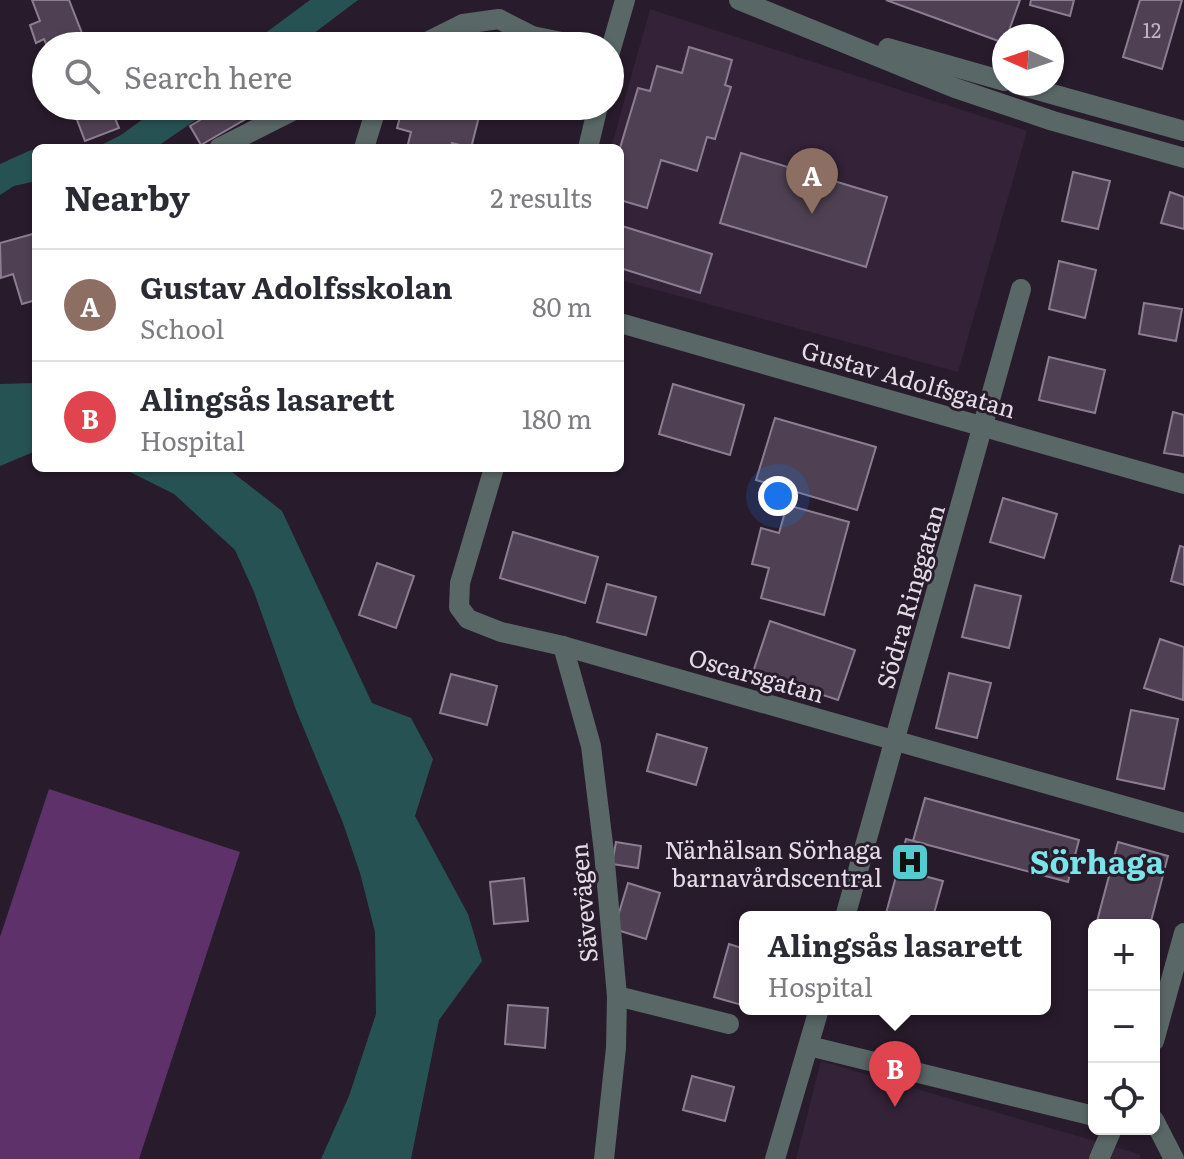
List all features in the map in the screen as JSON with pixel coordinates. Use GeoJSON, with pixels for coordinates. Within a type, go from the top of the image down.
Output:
{"type":"FeatureCollection","features":[{"type":"Feature","properties":{"kind":"street"},"geometry":{"type":"LineString","coordinates":[[616,32],[625,0]]}},
{"type":"Feature","properties":{"kind":"street"},"geometry":{"type":"LineString","coordinates":[[739,0],[955,88],[1053,121],[1184,158]]}},
{"type":"Feature","properties":{"kind":"street"},"geometry":{"type":"LineString","coordinates":[[447,32],[463,24],[499,19],[524,32]]}},
{"type":"Feature","properties":{"kind":"street"},"geometry":{"type":"LineString","coordinates":[[803,25],[992,78]]}},
{"type":"Feature","properties":{"kind":"street"},"geometry":{"type":"LineString","coordinates":[[1059,96],[1184,131]]}},
{"type":"Feature","properties":{"kind":"street"},"geometry":{"type":"LineString","coordinates":[[227,144],[274,120]]}},
{"type":"Feature","properties":{"kind":"street"},"geometry":{"type":"LineString","coordinates":[[365,144],[373,120]]}},
{"type":"Feature","properties":{"kind":"street"},"geometry":{"type":"LineString","coordinates":[[589,144],[595,120]]}},
{"type":"Feature","properties":{"kind":"street","name":"Södra Ringgatan"},"geometry":{"type":"LineString","coordinates":[[847,911],[985,427],[1021,289]]}},
{"type":"Feature","properties":{"kind":"street","name":"Gustav Adolfsgatan"},"geometry":{"type":"LineString","coordinates":[[624,324],[1184,484]]}},
{"type":"Feature","properties":{"kind":"street","name":"Oscarsgatan"},"geometry":{"type":"LineString","coordinates":[[493,472],[460,583],[459,607],[468,619],[501,632],[563,646],[1184,823]]}},
{"type":"Feature","properties":{"kind":"street","name":"Sävevägen"},"geometry":{"type":"LineString","coordinates":[[563,646],[591,746],[617,996],[616,1048],[604,1159]]}},
{"type":"Feature","properties":{"kind":"street"},"geometry":{"type":"LineString","coordinates":[[1160,1019],[1184,933]]}},
{"type":"Feature","properties":{"kind":"street"},"geometry":{"type":"LineString","coordinates":[[617,996],[729,1024]]}},
{"type":"Feature","properties":{"kind":"street"},"geometry":{"type":"LineString","coordinates":[[775,1159],[817,1015]]}},
{"type":"Feature","properties":{"kind":"street"},"geometry":{"type":"LineString","coordinates":[[809,1046],[1085,1114]]}},
{"type":"Feature","properties":{"kind":"street"},"geometry":{"type":"LineString","coordinates":[[1160,1132],[1174,1159]]}},
{"type":"Feature","properties":{"kind":"street"},"geometry":{"type":"LineString","coordinates":[[1099,1159],[1109,1135]]}},
{"type":"Feature","properties":{"kind":"shaded area"},"geometry":{"type":"Polygon","coordinates":[[[310,0],[358,0],[316,32],[267,32],[310,0]]]}},
{"type":"Feature","properties":{"kind":"shaded area"},"geometry":{"type":"Polygon","coordinates":[[[650,9],[1027,131],[958,372],[624,281],[624,144],[612,144],[619,120],[624,120],[624,102],[650,9]]]}},
{"type":"Feature","properties":{"kind":"shaded area"},"geometry":{"type":"Polygon","coordinates":[[[142,120],[196,120],[161,144],[103,144],[142,120]]]}},
{"type":"Feature","properties":{"kind":"shaded area"},"geometry":{"type":"Polygon","coordinates":[[[32,150],[32,182],[14,186],[0,195],[0,164],[32,150]]]}},
{"type":"Feature","properties":{"kind":"shaded area"},"geometry":{"type":"Polygon","coordinates":[[[32,383],[32,453],[0,466],[0,384],[32,383]]]}},
{"type":"Feature","properties":{"kind":"shaded area"},"geometry":{"type":"Polygon","coordinates":[[[130,472],[232,472],[282,511],[372,703],[411,718],[433,759],[415,816],[468,914],[482,961],[439,1020],[411,1159],[321,1159],[349,1096],[376,1014],[375,932],[343,823],[235,550],[174,494],[130,472]]]}},
{"type":"Feature","properties":{"kind":"shaded area"},"geometry":{"type":"Polygon","coordinates":[[[49,789],[240,852],[139,1159],[0,1159],[0,937],[49,789]]]}},
{"type":"Feature","properties":{"kind":"shaded area"},"geometry":{"type":"Polygon","coordinates":[[[821,1061],[1139,1154],[1142,1159],[796,1159],[821,1061]]]}},
{"type":"Feature","properties":{"kind":"building"},"geometry":{"type":"Polygon","coordinates":[[[32,0],[69,0],[82,32],[32,32],[30,25],[40,21],[32,0]]]}},
{"type":"Feature","properties":{"kind":"building"},"geometry":{"type":"Polygon","coordinates":[[[886,0],[1020,0],[1011,24],[992,24],[992,39],[886,0]]]}},
{"type":"Feature","properties":{"kind":"building"},"geometry":{"type":"Polygon","coordinates":[[[1031,0],[1074,0],[1070,16],[1030,5],[1031,0]]]}},
{"type":"Feature","properties":{"kind":"building"},"geometry":{"type":"Polygon","coordinates":[[[1140,0],[1182,0],[1162,69],[1123,57],[1140,0]]]}},
{"type":"Feature","properties":{"kind":"building"},"geometry":{"type":"Polygon","coordinates":[[[689,47],[732,60],[725,85],[731,87],[715,139],[707,137],[697,171],[661,160],[647,208],[624,201],[624,144],[621,144],[638,88],[650,91],[657,66],[682,73],[689,47]]]}},
{"type":"Feature","properties":{"kind":"building"},"geometry":{"type":"Polygon","coordinates":[[[77,120],[116,120],[119,128],[85,141],[77,120]]]}},
{"type":"Feature","properties":{"kind":"building"},"geometry":{"type":"Polygon","coordinates":[[[200,120],[244,120],[203,144],[190,126],[200,120]]]}},
{"type":"Feature","properties":{"kind":"building"},"geometry":{"type":"Polygon","coordinates":[[[399,120],[478,120],[472,144],[408,144],[411,132],[397,128],[399,120]]]}},
{"type":"Feature","properties":{"kind":"building"},"geometry":{"type":"Polygon","coordinates":[[[741,153],[887,197],[866,267],[720,223],[741,153]]]}},
{"type":"Feature","properties":{"kind":"building"},"geometry":{"type":"Polygon","coordinates":[[[1073,172],[1110,181],[1098,229],[1062,221],[1073,172]]]}},
{"type":"Feature","properties":{"kind":"building"},"geometry":{"type":"Polygon","coordinates":[[[1170,192],[1184,197],[1184,229],[1161,223],[1170,192]]]}},
{"type":"Feature","properties":{"kind":"building"},"geometry":{"type":"Polygon","coordinates":[[[624,227],[712,254],[700,293],[624,269],[624,227]]]}},
{"type":"Feature","properties":{"kind":"building"},"geometry":{"type":"Polygon","coordinates":[[[32,234],[32,301],[22,304],[13,274],[1,278],[0,243],[32,234]]]}},
{"type":"Feature","properties":{"kind":"building"},"geometry":{"type":"Polygon","coordinates":[[[1059,261],[1096,270],[1085,318],[1049,309],[1059,261]]]}},
{"type":"Feature","properties":{"kind":"building"},"geometry":{"type":"Polygon","coordinates":[[[1144,303],[1182,309],[1176,341],[1139,334],[1144,303]]]}},
{"type":"Feature","properties":{"kind":"building"},"geometry":{"type":"Polygon","coordinates":[[[1049,357],[1105,370],[1095,413],[1039,400],[1049,357]]]}},
{"type":"Feature","properties":{"kind":"building"},"geometry":{"type":"Polygon","coordinates":[[[673,384],[744,405],[730,455],[659,434],[673,384]]]}},
{"type":"Feature","properties":{"kind":"building"},"geometry":{"type":"Polygon","coordinates":[[[1173,412],[1184,415],[1184,456],[1164,453],[1173,412]]]}},
{"type":"Feature","properties":{"kind":"building"},"geometry":{"type":"Polygon","coordinates":[[[775,418],[876,447],[857,510],[756,480],[775,418]]]}},
{"type":"Feature","properties":{"kind":"building"},"geometry":{"type":"Polygon","coordinates":[[[1003,498],[1057,514],[1044,558],[990,542],[1003,498]]]}},
{"type":"Feature","properties":{"kind":"building"},"geometry":{"type":"Polygon","coordinates":[[[787,505],[849,522],[824,615],[761,598],[769,568],[752,564],[761,528],[779,533],[787,505]]]}},
{"type":"Feature","properties":{"kind":"building"},"geometry":{"type":"Polygon","coordinates":[[[513,532],[598,557],[585,603],[500,578],[513,532]]]}},
{"type":"Feature","properties":{"kind":"building"},"geometry":{"type":"Polygon","coordinates":[[[1180,546],[1184,547],[1184,585],[1171,581],[1180,546]]]}},
{"type":"Feature","properties":{"kind":"building"},"geometry":{"type":"Polygon","coordinates":[[[377,563],[414,576],[396,628],[359,615],[377,563]]]}},
{"type":"Feature","properties":{"kind":"building"},"geometry":{"type":"Polygon","coordinates":[[[607,584],[656,597],[646,635],[597,622],[607,584]]]}},
{"type":"Feature","properties":{"kind":"building"},"geometry":{"type":"Polygon","coordinates":[[[975,585],[1021,596],[1009,648],[962,637],[975,585]]]}},
{"type":"Feature","properties":{"kind":"building"},"geometry":{"type":"Polygon","coordinates":[[[770,621],[855,650],[838,700],[753,672],[770,621]]]}},
{"type":"Feature","properties":{"kind":"building"},"geometry":{"type":"Polygon","coordinates":[[[1160,639],[1184,647],[1183,700],[1144,688],[1160,639]]]}},
{"type":"Feature","properties":{"kind":"building"},"geometry":{"type":"Polygon","coordinates":[[[949,673],[991,683],[977,738],[936,728],[949,673]]]}},
{"type":"Feature","properties":{"kind":"building"},"geometry":{"type":"Polygon","coordinates":[[[451,674],[497,686],[487,725],[440,713],[451,674]]]}},
{"type":"Feature","properties":{"kind":"building"},"geometry":{"type":"Polygon","coordinates":[[[1131,710],[1178,719],[1164,789],[1117,779],[1131,710]]]}},
{"type":"Feature","properties":{"kind":"building"},"geometry":{"type":"Polygon","coordinates":[[[657,734],[707,748],[696,785],[647,771],[657,734]]]}},
{"type":"Feature","properties":{"kind":"building"},"geometry":{"type":"Polygon","coordinates":[[[925,798],[1079,840],[1068,882],[913,841],[925,798]]]}},
{"type":"Feature","properties":{"kind":"building"},"geometry":{"type":"Polygon","coordinates":[[[906,839],[925,844],[917,874],[898,869],[906,839]]]}},
{"type":"Feature","properties":{"kind":"building"},"geometry":{"type":"Polygon","coordinates":[[[616,842],[641,846],[638,868],[612,864],[616,842]]]}},
{"type":"Feature","properties":{"kind":"building"},"geometry":{"type":"Polygon","coordinates":[[[1118,842],[1168,856],[1152,919],[1098,919],[1118,842]]]}},
{"type":"Feature","properties":{"kind":"building"},"geometry":{"type":"Polygon","coordinates":[[[898,869],[943,881],[935,911],[887,911],[898,869]]]}},
{"type":"Feature","properties":{"kind":"building"},"geometry":{"type":"Polygon","coordinates":[[[524,878],[528,921],[494,924],[490,882],[524,878]]]}},
{"type":"Feature","properties":{"kind":"building"},"geometry":{"type":"Polygon","coordinates":[[[628,883],[660,893],[646,939],[614,929],[628,883]]]}},
{"type":"Feature","properties":{"kind":"building"},"geometry":{"type":"Polygon","coordinates":[[[729,944],[739,947],[739,1004],[714,997],[729,944]]]}},
{"type":"Feature","properties":{"kind":"building"},"geometry":{"type":"Polygon","coordinates":[[[508,1005],[548,1008],[545,1048],[505,1044],[508,1005]]]}},
{"type":"Feature","properties":{"kind":"building"},"geometry":{"type":"Polygon","coordinates":[[[692,1076],[734,1087],[725,1121],[683,1110],[692,1076]]]}},
{"type":"Feature","properties":{"kind":"place","name":"Gustav Adolfsskolan"},"geometry":{"type":"Point","coordinates":[812,214]}},
{"type":"Feature","properties":{"kind":"place","name":"Närhälsan Sörhaga barnavårdscentral"},"geometry":{"type":"Point","coordinates":[910,862]}},
{"type":"Feature","properties":{"kind":"place","name":"Alingsås lasarett"},"geometry":{"type":"Point","coordinates":[895,1107]}},
{"type":"Feature","properties":{"kind":"district","name":"Sörhaga"},"geometry":{"type":"Point","coordinates":[1097,860]}}]}
